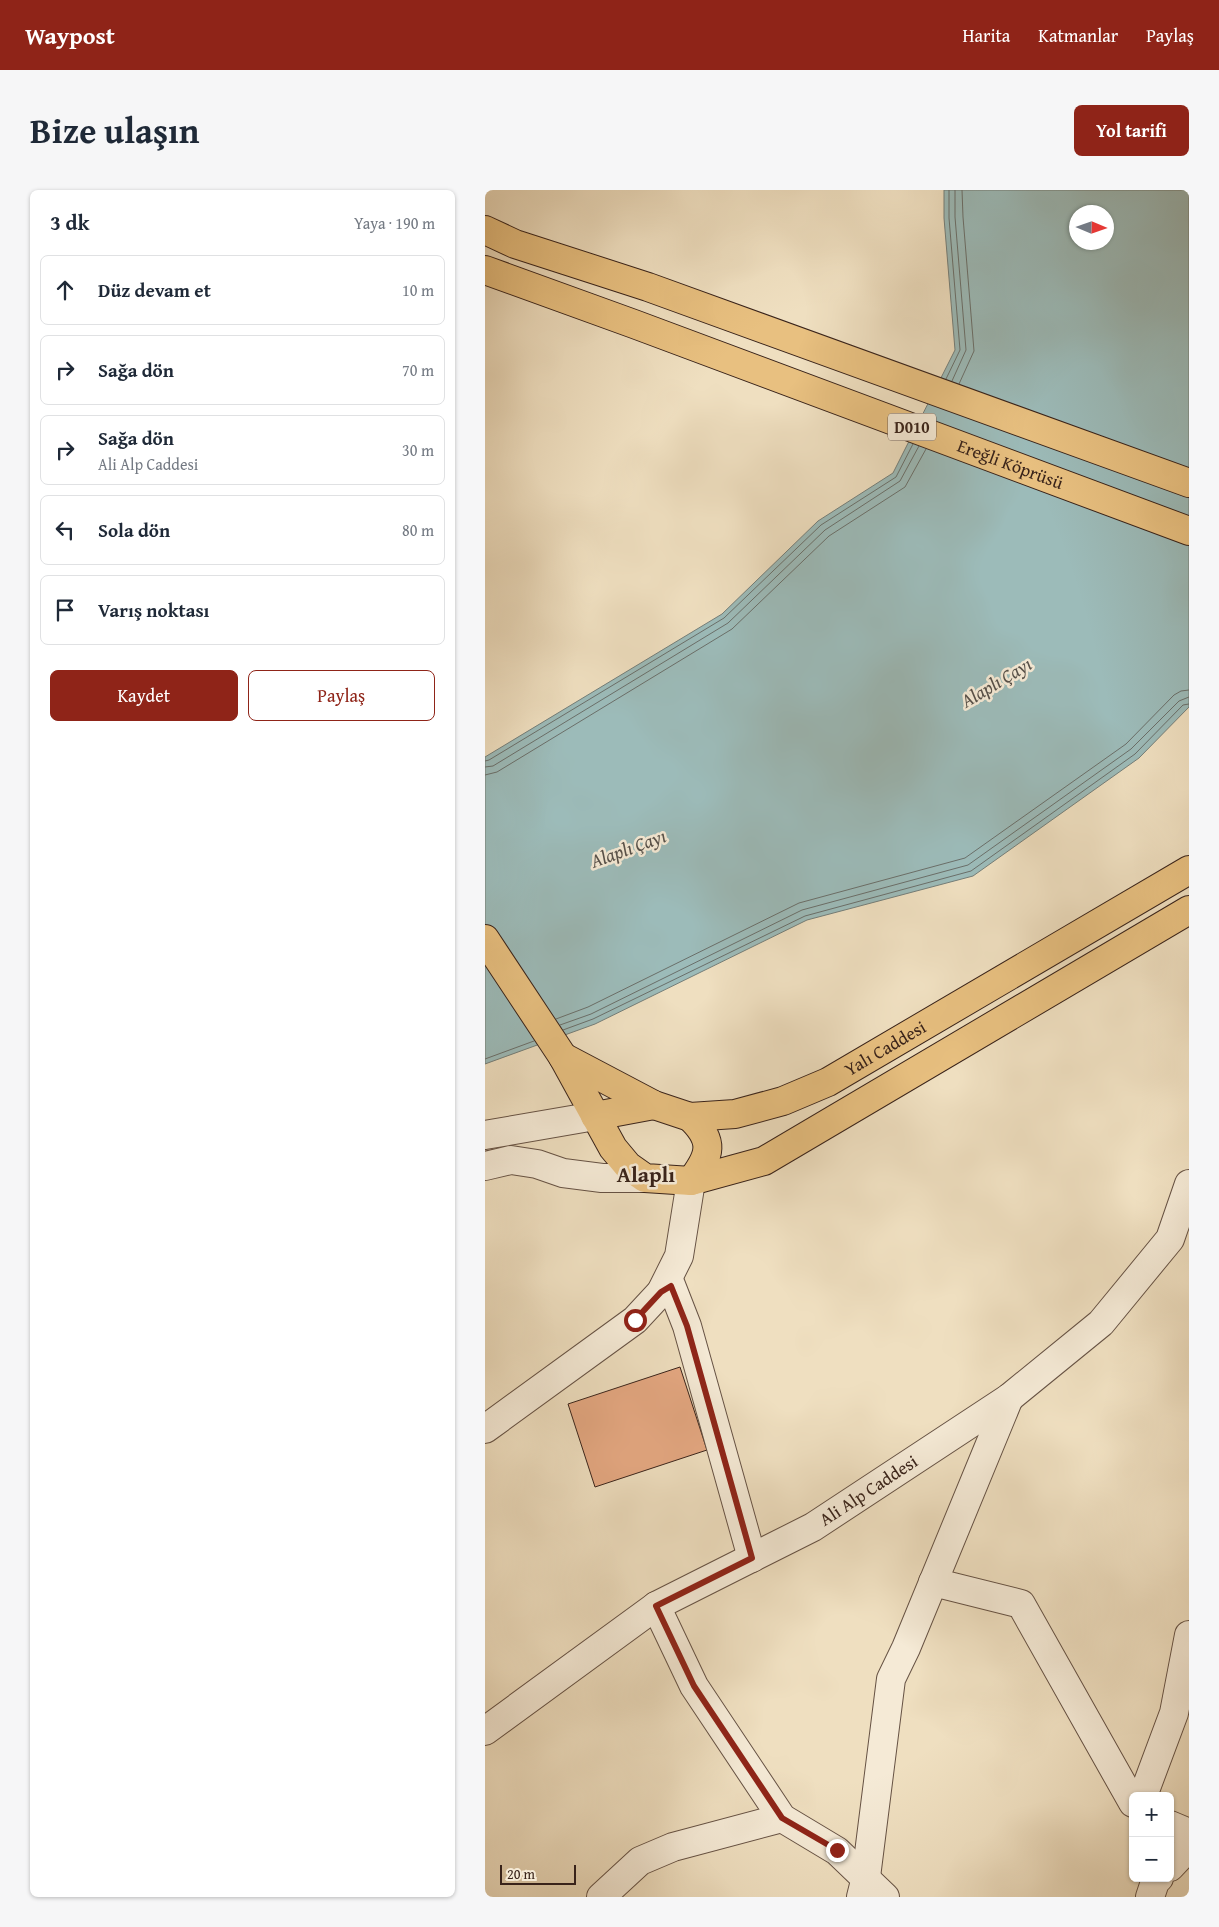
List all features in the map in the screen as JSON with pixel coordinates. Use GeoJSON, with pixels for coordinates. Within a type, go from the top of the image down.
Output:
{"type":"FeatureCollection","features":[{"type":"Feature","properties":{"kind":"main road","name":"D010"},"geometry":{"type":"LineString","coordinates":[[485,230],[515,244],[648,287],[1189,483]]}},
{"type":"Feature","properties":{"kind":"main road","name":"Ereğli Köprüsü"},"geometry":{"type":"LineString","coordinates":[[485,270],[1189,531]]}},
{"type":"Feature","properties":{"kind":"main road","name":"Yalı Caddesi"},"geometry":{"type":"LineString","coordinates":[[563,1057],[654,1104],[690,1117],[735,1114],[783,1101],[828,1082],[1189,870]]}},
{"type":"Feature","properties":{"kind":"main road","name":"Yalı Caddesi"},"geometry":{"type":"LineString","coordinates":[[645,1178],[691,1181],[764,1161],[1189,910]]}},
{"type":"Feature","properties":{"kind":"main road"},"geometry":{"type":"LineString","coordinates":[[485,940],[563,1057],[613,1148],[628,1166],[645,1178]]}},
{"type":"Feature","properties":{"kind":"main road"},"geometry":{"type":"LineString","coordinates":[[595,1116],[654,1104]]}},
{"type":"Feature","properties":{"kind":"main road"},"geometry":{"type":"LineString","coordinates":[[690,1117],[703,1129],[707,1145],[705,1162],[691,1181]]}},
{"type":"Feature","properties":{"kind":"street"},"geometry":{"type":"LineString","coordinates":[[485,1135],[595,1116]]}},
{"type":"Feature","properties":{"kind":"street"},"geometry":{"type":"LineString","coordinates":[[485,1166],[511,1160],[537,1164],[563,1173],[602,1178],[645,1178]]}},
{"type":"Feature","properties":{"kind":"street"},"geometry":{"type":"LineString","coordinates":[[661,1292],[679,1256],[691,1181]]}},
{"type":"Feature","properties":{"kind":"street","name":"Ali Alp Caddesi"},"geometry":{"type":"LineString","coordinates":[[485,1731],[656,1606],[813,1527],[1009,1398],[1101,1323],[1170,1239],[1189,1184]]}},
{"type":"Feature","properties":{"kind":"street"},"geometry":{"type":"LineString","coordinates":[[485,1429],[635,1320],[661,1292],[671,1286],[687,1326],[752,1558]]}},
{"type":"Feature","properties":{"kind":"street"},"geometry":{"type":"LineString","coordinates":[[863,1887],[891,1679],[1009,1398]]}},
{"type":"Feature","properties":{"kind":"street"},"geometry":{"type":"LineString","coordinates":[[933,1582],[1021,1604],[1129,1796]]}},
{"type":"Feature","properties":{"kind":"street"},"geometry":{"type":"LineString","coordinates":[[656,1606],[694,1686],[782,1818],[837,1850],[863,1887],[885,1897]]}},
{"type":"Feature","properties":{"kind":"street"},"geometry":{"type":"LineString","coordinates":[[1144,1792],[1174,1713],[1189,1635]]}},
{"type":"Feature","properties":{"kind":"street"},"geometry":{"type":"LineString","coordinates":[[601,1897],[640,1861],[648,1857],[673,1847],[782,1818]]}},
{"type":"Feature","properties":{"kind":"street"},"geometry":{"type":"LineString","coordinates":[[1174,1827],[1189,1833]]}},
{"type":"Feature","properties":{"kind":"street"},"geometry":{"type":"LineString","coordinates":[[1174,1862],[1189,1847]]}},
{"type":"Feature","properties":{"kind":"street"},"geometry":{"type":"LineString","coordinates":[[1150,1897],[1155,1882]]}},
{"type":"Feature","properties":{"kind":"water","name":"Alaplı Çayı"},"geometry":{"type":"Polygon","coordinates":[[[944,190],[1189,190],[1189,707],[1139,758],[973,876],[807,920],[595,1024],[485,1064],[485,757],[722,614],[818,521],[893,473],[955,350],[944,218],[944,190]]]}},
{"type":"Feature","properties":{"kind":"building"},"geometry":{"type":"Polygon","coordinates":[[[680,1367],[707,1450],[595,1487],[568,1404],[680,1367]]]}},
{"type":"Feature","properties":{"kind":"district","name":"Alaplı"},"geometry":{"type":"Point","coordinates":[646,1174]}},
{"type":"Feature","properties":{"kind":"route"},"geometry":{"type":"LineString","coordinates":[[635,1320],[661,1292],[671,1286],[687,1326],[752,1558],[656,1606],[694,1686],[782,1818],[837,1850]]}}]}
